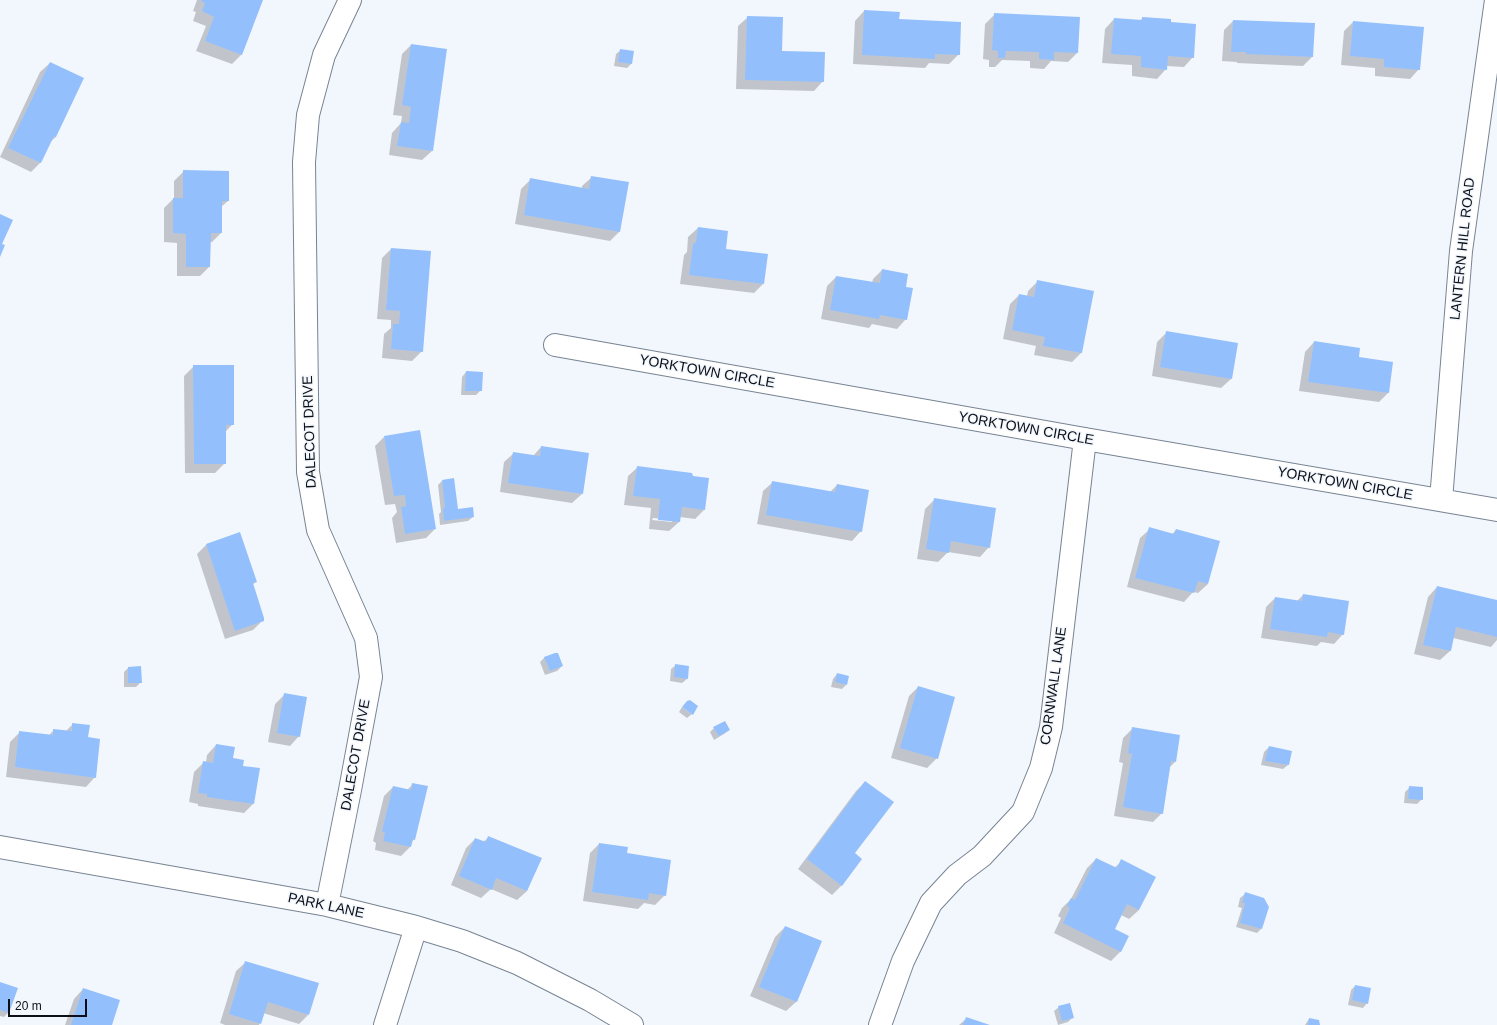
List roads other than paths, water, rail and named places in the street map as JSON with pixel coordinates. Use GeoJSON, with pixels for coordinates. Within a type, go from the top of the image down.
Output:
{"type":"FeatureCollection","features":[{"type":"Feature","properties":{"kind":"street","name":"DALECOT DRIVE"},"geometry":{"type":"LineString","coordinates":[[327,905],[371,678],[366,638],[318,530],[308,472],[304,162],[308,115],[324,55],[350,0]]}},
{"type":"Feature","properties":{"kind":"street","name":"LANTERN HILL ROAD"},"geometry":{"type":"LineString","coordinates":[[1441,500],[1460,251],[1496,0]]}},
{"type":"Feature","properties":{"kind":"street","name":"YORKTOWN CIRCLE"},"geometry":{"type":"LineString","coordinates":[[555,345],[1497,510]]}},
{"type":"Feature","properties":{"kind":"street","name":"CORNWALL LANE"},"geometry":{"type":"LineString","coordinates":[[880,1025],[903,961],[931,903],[957,875],[982,856],[1023,812],[1041,768],[1051,727],[1085,439]]}},
{"type":"Feature","properties":{"kind":"street","name":"PARK LANE"},"geometry":{"type":"LineString","coordinates":[[0,847],[327,905],[416,927],[462,941],[517,963],[590,1000],[632,1025]]}},
{"type":"Feature","properties":{"kind":"street"},"geometry":{"type":"LineString","coordinates":[[385,1025],[416,927]]}}]}
